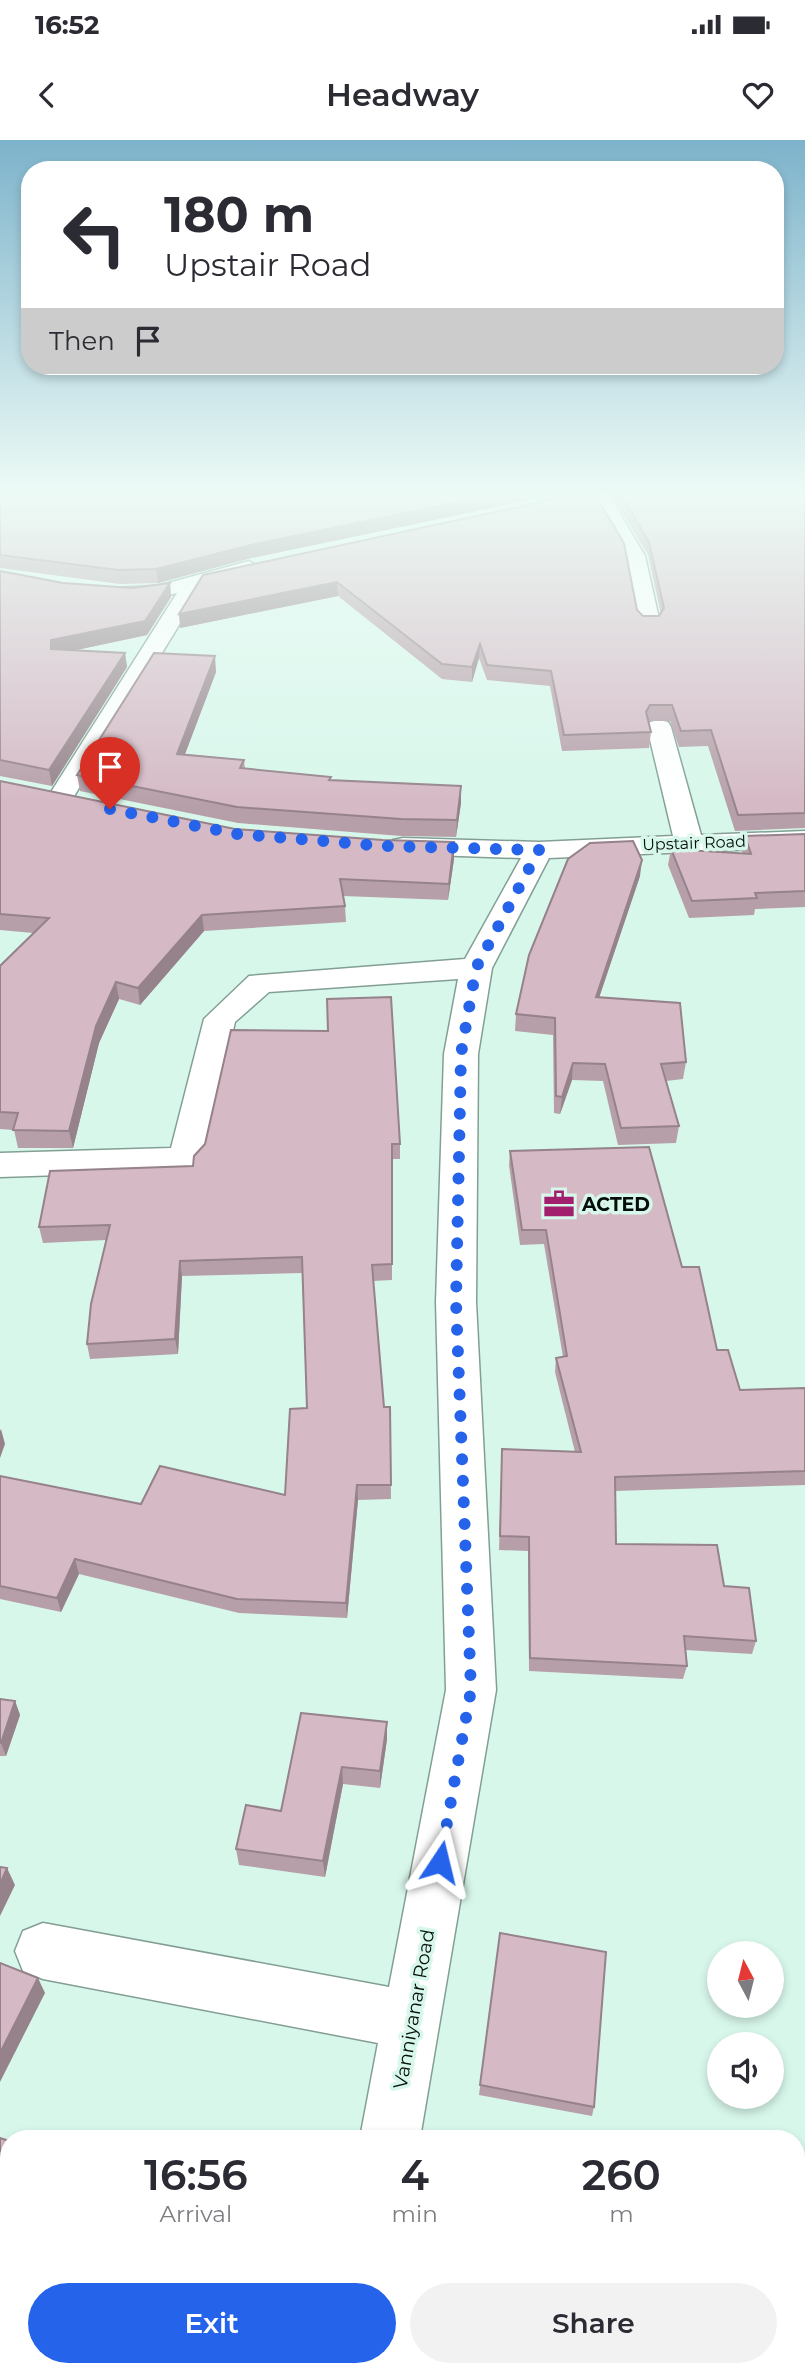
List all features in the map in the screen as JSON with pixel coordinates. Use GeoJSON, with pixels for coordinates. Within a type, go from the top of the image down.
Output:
{"type":"FeatureCollection","features":[{"type":"Feature","properties":{"kind":"street"},"geometry":{"type":"LineString","coordinates":[[87,805],[47,797],[185,597]]}},
{"type":"Feature","properties":{"kind":"street"},"geometry":{"type":"LineString","coordinates":[[644,597],[649,623]]}},
{"type":"Feature","properties":{"kind":"street"},"geometry":{"type":"LineString","coordinates":[[659,727],[690,843]]}},
{"type":"Feature","properties":{"kind":"street","name":"Upstair Road"},"geometry":{"type":"LineString","coordinates":[[383,846],[539,850],[805,839]]}},
{"type":"Feature","properties":{"kind":"street","name":"Vanniyanar Road"},"geometry":{"type":"LineString","coordinates":[[391,2130],[471,1690],[456,1302],[461,1054],[476,968],[539,850]]}},
{"type":"Feature","properties":{"kind":"street"},"geometry":{"type":"LineString","coordinates":[[0,1165],[186,1159],[220,1018],[260,983],[476,968]]}},
{"type":"Feature","properties":{"kind":"street"},"geometry":{"type":"LineString","coordinates":[[43,1951],[411,2020]]}},
{"type":"Feature","properties":{"kind":"building"},"geometry":{"type":"Polygon","coordinates":[[[0,597],[161,597],[145,621],[51,640],[51,649],[125,653],[49,770],[0,760],[0,597]]]}},
{"type":"Feature","properties":{"kind":"building"},"geometry":{"type":"Polygon","coordinates":[[[189,597],[261,597],[179,614],[189,597]]]}},
{"type":"Feature","properties":{"kind":"building"},"geometry":{"type":"Polygon","coordinates":[[[357,597],[635,597],[637,610],[643,616],[659,616],[664,608],[662,597],[805,597],[805,813],[738,815],[711,730],[681,731],[672,705],[650,705],[646,712],[651,732],[564,735],[551,671],[487,665],[480,644],[472,667],[442,664],[357,597]]]}},
{"type":"Feature","properties":{"kind":"building"},"geometry":{"type":"Polygon","coordinates":[[[154,653],[215,656],[177,754],[244,760],[240,768],[331,777],[329,780],[461,786],[457,820],[401,819],[237,807],[77,775],[154,653]]]}},
{"type":"Feature","properties":{"kind":"building"},"geometry":{"type":"Polygon","coordinates":[[[0,781],[235,829],[383,840],[454,842],[449,884],[340,879],[345,906],[202,915],[138,988],[116,982],[96,1026],[69,1131],[13,1130],[18,1113],[0,1112],[0,966],[49,918],[0,914],[0,781]]]}},
{"type":"Feature","properties":{"kind":"building"},"geometry":{"type":"Polygon","coordinates":[[[805,834],[805,891],[755,893],[757,898],[692,901],[671,849],[751,854],[745,836],[805,834]]]}},
{"type":"Feature","properties":{"kind":"building"},"geometry":{"type":"Polygon","coordinates":[[[633,841],[642,860],[596,997],[680,1003],[686,1062],[661,1064],[679,1126],[621,1128],[605,1064],[573,1063],[562,1097],[556,1096],[555,1018],[516,1014],[529,955],[568,859],[590,843],[633,841]]]}},
{"type":"Feature","properties":{"kind":"building"},"geometry":{"type":"Polygon","coordinates":[[[391,997],[400,1144],[392,1144],[392,1264],[372,1265],[384,1407],[390,1407],[391,1485],[357,1485],[346,1603],[237,1599],[75,1559],[57,1598],[0,1586],[0,1476],[141,1504],[160,1466],[285,1495],[290,1409],[307,1408],[302,1257],[180,1261],[175,1339],[87,1344],[91,1304],[110,1225],[39,1227],[50,1171],[193,1166],[194,1156],[205,1144],[231,1030],[328,1031],[327,999],[391,997]]]}},
{"type":"Feature","properties":{"kind":"building"},"geometry":{"type":"Polygon","coordinates":[[[649,1147],[682,1267],[699,1267],[717,1350],[728,1350],[740,1390],[805,1388],[805,1471],[615,1477],[616,1544],[717,1545],[724,1586],[749,1588],[756,1641],[684,1636],[687,1666],[530,1658],[529,1537],[500,1536],[502,1449],[581,1452],[556,1358],[567,1356],[546,1230],[522,1230],[510,1151],[649,1147]]]}},
{"type":"Feature","properties":{"kind":"building"},"geometry":{"type":"Polygon","coordinates":[[[0,1699],[15,1701],[1,1743],[0,1743],[0,1699]]]}},
{"type":"Feature","properties":{"kind":"building"},"geometry":{"type":"Polygon","coordinates":[[[301,1713],[387,1722],[380,1771],[342,1767],[323,1861],[236,1849],[246,1805],[281,1811],[301,1713]]]}},
{"type":"Feature","properties":{"kind":"building"},"geometry":{"type":"Polygon","coordinates":[[[0,1867],[7,1868],[0,1884],[0,1867]]]}},
{"type":"Feature","properties":{"kind":"building"},"geometry":{"type":"Polygon","coordinates":[[[500,1933],[606,1952],[594,2107],[480,2085],[500,1933]]]}},
{"type":"Feature","properties":{"kind":"building"},"geometry":{"type":"Polygon","coordinates":[[[0,1963],[38,1978],[0,2053],[0,1963]]]}},
{"type":"Feature","properties":{"kind":"place","name":"ACTED"},"geometry":{"type":"Point","coordinates":[559,1204]}},
{"type":"Feature","properties":{"kind":"route"},"geometry":{"type":"LineString","coordinates":[[110,809],[237,834],[383,846],[539,850],[476,968],[461,1054],[456,1302],[471,1690],[440,1862]]}}]}
